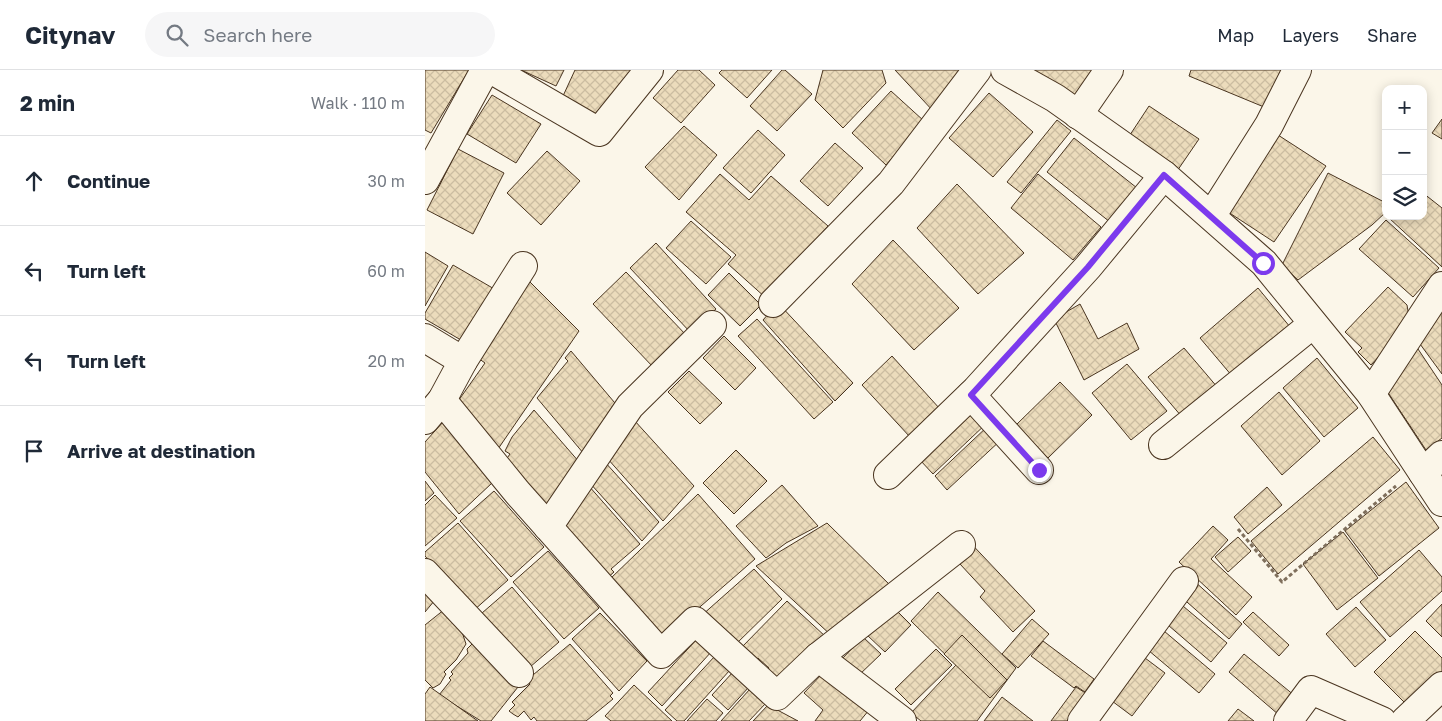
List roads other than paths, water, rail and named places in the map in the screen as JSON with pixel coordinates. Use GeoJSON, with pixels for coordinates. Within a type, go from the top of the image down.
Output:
{"type":"FeatureCollection","features":[{"type":"Feature","properties":{"kind":"street"},"geometry":{"type":"LineString","coordinates":[[425,180],[485,70]]}},
{"type":"Feature","properties":{"kind":"street"},"geometry":{"type":"LineString","coordinates":[[492,70],[599,132],[649,70]]}},
{"type":"Feature","properties":{"kind":"street"},"geometry":{"type":"LineString","coordinates":[[773,302],[891,183],[977,70]]}},
{"type":"Feature","properties":{"kind":"street"},"geometry":{"type":"LineString","coordinates":[[1005,70],[1055,98],[1164,175],[1212,215],[1263,263],[1428,464],[1442,502]]}},
{"type":"Feature","properties":{"kind":"street"},"geometry":{"type":"LineString","coordinates":[[1078,115],[1109,70]]}},
{"type":"Feature","properties":{"kind":"street"},"geometry":{"type":"LineString","coordinates":[[1212,215],[1269,126],[1297,70]]}},
{"type":"Feature","properties":{"kind":"street"},"geometry":{"type":"LineString","coordinates":[[888,475],[971,395],[1088,267],[1164,175]]}},
{"type":"Feature","properties":{"kind":"street"},"geometry":{"type":"LineString","coordinates":[[523,266],[433,410],[548,527],[661,654],[695,621],[777,696],[818,657],[961,545]]}},
{"type":"Feature","properties":{"kind":"street"},"geometry":{"type":"LineString","coordinates":[[1371,394],[1442,286]]}},
{"type":"Feature","properties":{"kind":"street"},"geometry":{"type":"LineString","coordinates":[[1163,444],[1313,324]]}},
{"type":"Feature","properties":{"kind":"street"},"geometry":{"type":"LineString","coordinates":[[548,527],[630,406],[711,325]]}},
{"type":"Feature","properties":{"kind":"street"},"geometry":{"type":"LineString","coordinates":[[425,338],[463,360]]}},
{"type":"Feature","properties":{"kind":"street"},"geometry":{"type":"LineString","coordinates":[[971,395],[1039,470]]}},
{"type":"Feature","properties":{"kind":"street"},"geometry":{"type":"LineString","coordinates":[[425,573],[519,672]]}},
{"type":"Feature","properties":{"kind":"street"},"geometry":{"type":"LineString","coordinates":[[1083,721],[1184,582]]}},
{"type":"Feature","properties":{"kind":"street"},"geometry":{"type":"LineString","coordinates":[[818,657],[902,721]]}},
{"type":"Feature","properties":{"kind":"street"},"geometry":{"type":"LineString","coordinates":[[1405,721],[1442,686]]}},
{"type":"Feature","properties":{"kind":"street"},"geometry":{"type":"LineString","coordinates":[[1288,721],[1311,690],[1382,721]]}}]}
